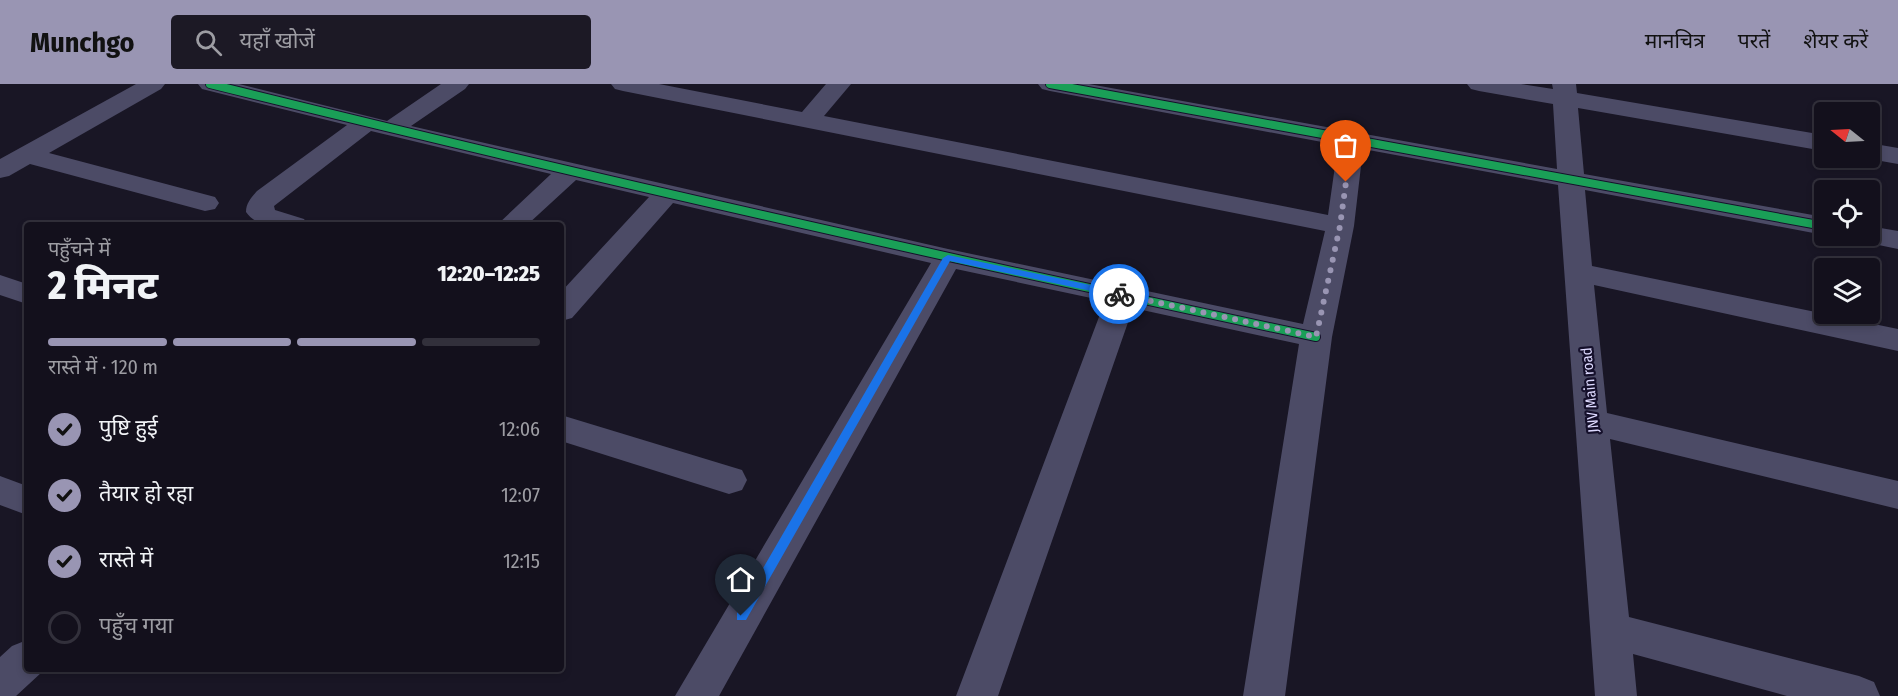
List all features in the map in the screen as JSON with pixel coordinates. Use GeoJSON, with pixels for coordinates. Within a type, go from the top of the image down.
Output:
{"type":"FeatureCollection","features":[{"type":"Feature","properties":{"kind":"street"},"geometry":{"type":"LineString","coordinates":[[0,170],[153,84]]}},
{"type":"Feature","properties":{"kind":"street"},"geometry":{"type":"LineString","coordinates":[[210,84],[247,88],[379,126],[948,258],[1316,337]]}},
{"type":"Feature","properties":{"kind":"street"},"geometry":{"type":"LineString","coordinates":[[285,222],[260,212],[260,205],[267,197],[379,126],[457,84]]}},
{"type":"Feature","properties":{"kind":"street"},"geometry":{"type":"LineString","coordinates":[[623,84],[1340,226]]}},
{"type":"Feature","properties":{"kind":"street"},"geometry":{"type":"LineString","coordinates":[[808,120],[839,84]]}},
{"type":"Feature","properties":{"kind":"street"},"geometry":{"type":"LineString","coordinates":[[1050,84],[1814,224]]}},
{"type":"Feature","properties":{"kind":"street"},"geometry":{"type":"LineString","coordinates":[[1479,84],[1565,92],[1814,141]]}},
{"type":"Feature","properties":{"kind":"street","name":"JNV Main road"},"geometry":{"type":"LineString","coordinates":[[1565,92],[1578,272],[1616,696]]}},
{"type":"Feature","properties":{"kind":"street"},"geometry":{"type":"LineString","coordinates":[[1264,696],[1316,337],[1340,226],[1352,138]]}},
{"type":"Feature","properties":{"kind":"street"},"geometry":{"type":"LineString","coordinates":[[1880,153],[1898,156]]}},
{"type":"Feature","properties":{"kind":"street"},"geometry":{"type":"LineString","coordinates":[[27,154],[205,204]]}},
{"type":"Feature","properties":{"kind":"street"},"geometry":{"type":"LineString","coordinates":[[514,222],[571,170]]}},
{"type":"Feature","properties":{"kind":"street"},"geometry":{"type":"LineString","coordinates":[[564,307],[668,192]]}},
{"type":"Feature","properties":{"kind":"street"},"geometry":{"type":"LineString","coordinates":[[1880,237],[1898,240]]}},
{"type":"Feature","properties":{"kind":"street"},"geometry":{"type":"LineString","coordinates":[[696,696],[948,258]]}},
{"type":"Feature","properties":{"kind":"street"},"geometry":{"type":"LineString","coordinates":[[1578,272],[1898,340]]}},
{"type":"Feature","properties":{"kind":"street"},"geometry":{"type":"LineString","coordinates":[[0,285],[24,293]]}},
{"type":"Feature","properties":{"kind":"street"},"geometry":{"type":"LineString","coordinates":[[977,696],[1122,295]]}},
{"type":"Feature","properties":{"kind":"street"},"geometry":{"type":"LineString","coordinates":[[1593,422],[1898,495]]}},
{"type":"Feature","properties":{"kind":"street"},"geometry":{"type":"LineString","coordinates":[[564,429],[729,480]]}},
{"type":"Feature","properties":{"kind":"street"},"geometry":{"type":"LineString","coordinates":[[0,490],[24,500]]}},
{"type":"Feature","properties":{"kind":"street"},"geometry":{"type":"LineString","coordinates":[[1611,630],[1859,696]]}},
{"type":"Feature","properties":{"kind":"street"},"geometry":{"type":"LineString","coordinates":[[0,683],[24,662]]}},
{"type":"Feature","properties":{"kind":"cycle path"},"geometry":{"type":"LineString","coordinates":[[210,84],[391,129],[948,258],[1316,337]]}},
{"type":"Feature","properties":{"kind":"cycle path"},"geometry":{"type":"LineString","coordinates":[[1050,84],[1814,224]]}},
{"type":"Feature","properties":{"kind":"way so far"},"geometry":{"type":"LineString","coordinates":[[1119,294],[1316,337],[1340,226],[1346,182]]}},
{"type":"Feature","properties":{"kind":"route"},"geometry":{"type":"LineString","coordinates":[[741,616],[948,258],[1119,294]]}}]}
